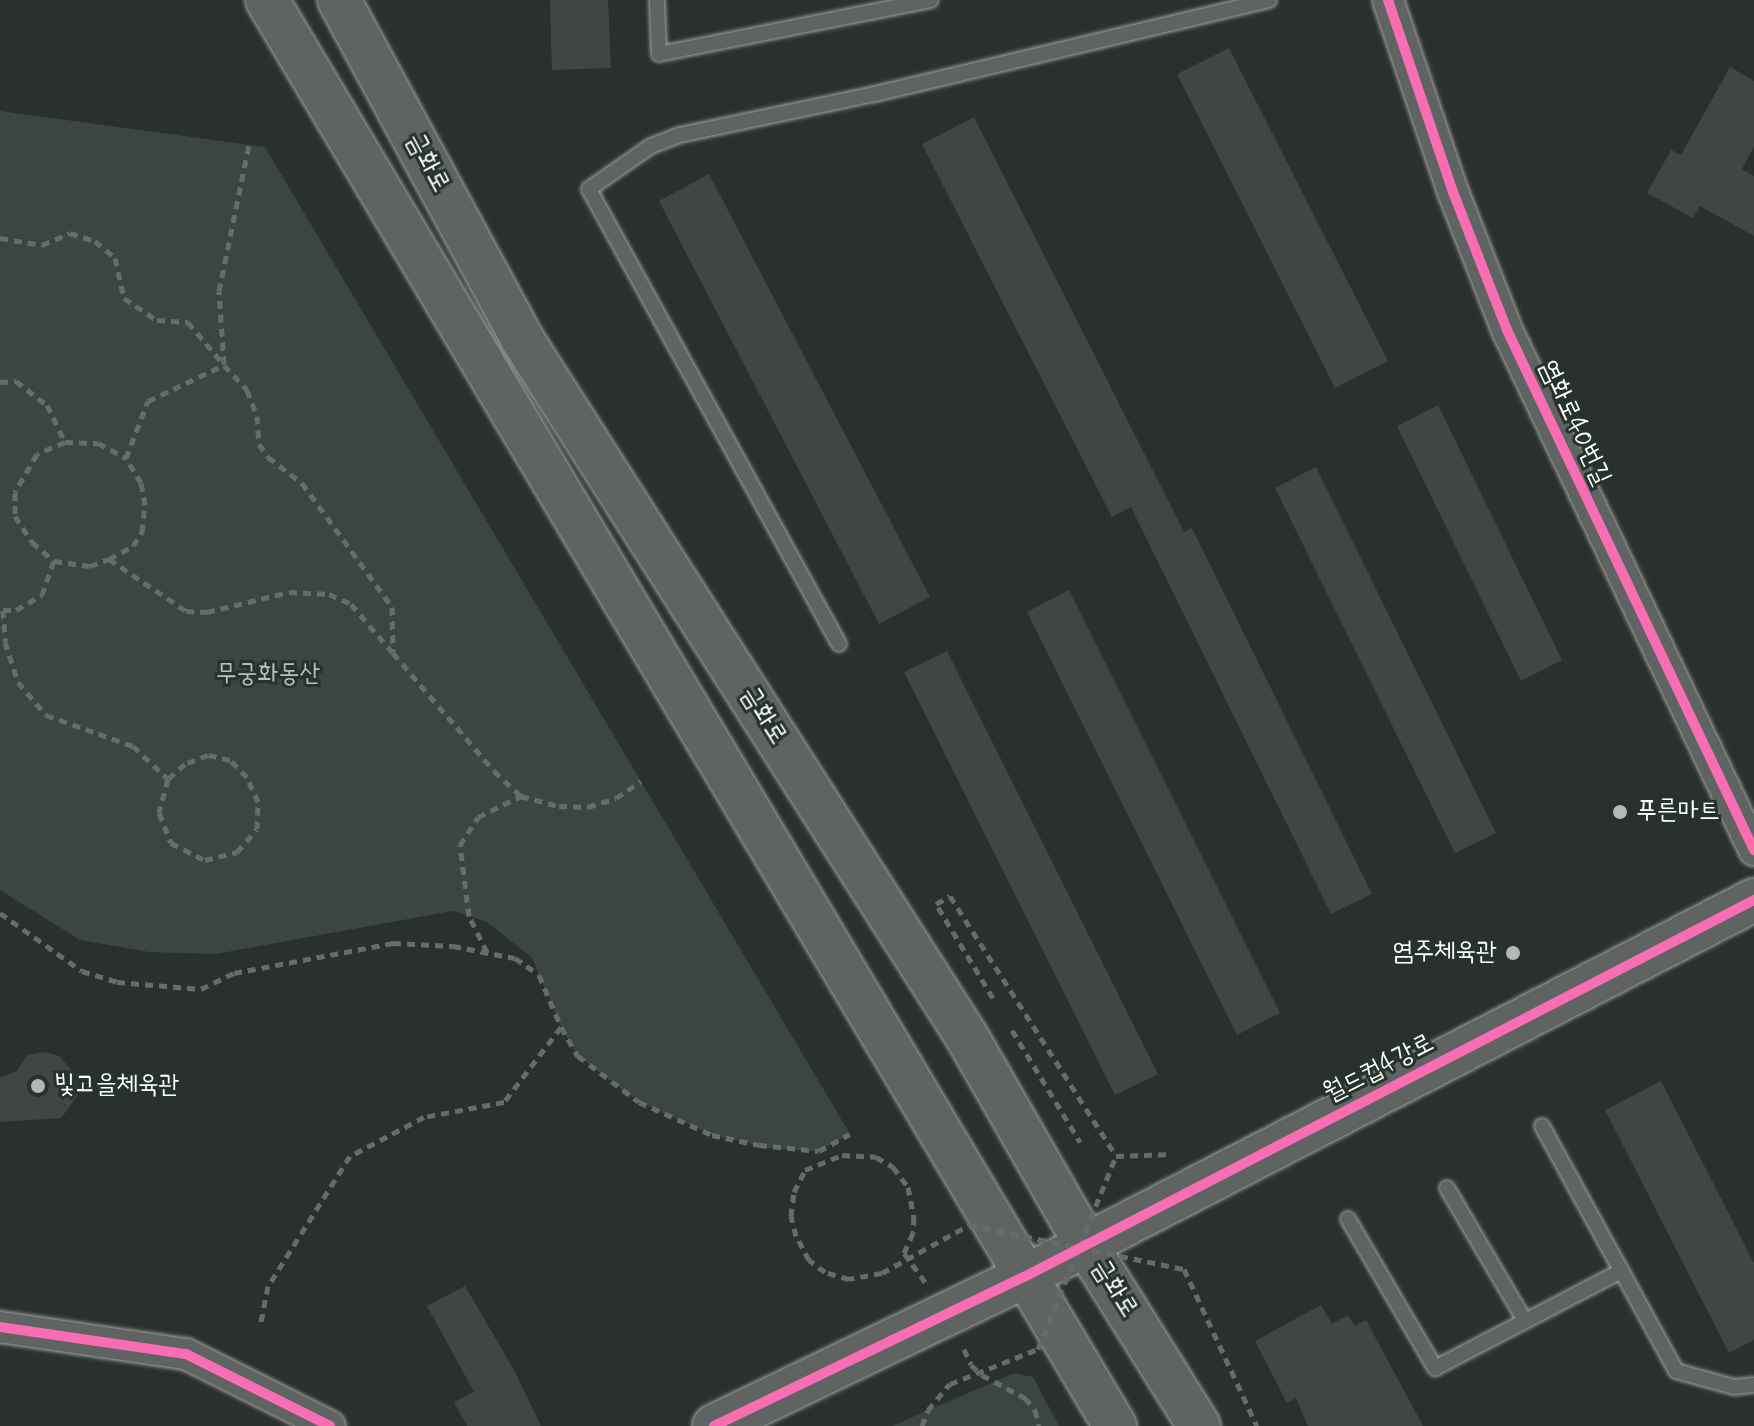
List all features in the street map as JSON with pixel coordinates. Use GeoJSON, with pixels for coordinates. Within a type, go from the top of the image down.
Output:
{"type":"FeatureCollection","features":[{"type":"Feature","properties":{"kind":"main road","name":"금화로"},"geometry":{"type":"LineString","coordinates":[[267,0],[1115,1426]]}},
{"type":"Feature","properties":{"kind":"main road","name":"금화로"},"geometry":{"type":"LineString","coordinates":[[339,0],[522,339],[967,1037],[1082,1247],[1199,1426]]}},
{"type":"Feature","properties":{"kind":"main road","name":"월드컵4강로"},"geometry":{"type":"LineString","coordinates":[[714,1426],[1024,1277],[1754,900]]}},
{"type":"Feature","properties":{"kind":"street","name":"염화로40번길"},"geometry":{"type":"LineString","coordinates":[[1388,0],[1453,192],[1507,330],[1754,850]]}},
{"type":"Feature","properties":{"kind":"street"},"geometry":{"type":"LineString","coordinates":[[0,1327],[186,1354],[330,1426]]}},
{"type":"Feature","properties":{"kind":"lane"},"geometry":{"type":"LineString","coordinates":[[657,0],[659,54],[931,0]]}},
{"type":"Feature","properties":{"kind":"lane"},"geometry":{"type":"LineString","coordinates":[[839,644],[589,189],[651,146],[680,135],[875,94],[1269,0]]}},
{"type":"Feature","properties":{"kind":"lane"},"geometry":{"type":"LineString","coordinates":[[1542,1126],[1676,1371],[1734,1387],[1754,1385]]}},
{"type":"Feature","properties":{"kind":"lane"},"geometry":{"type":"LineString","coordinates":[[1447,1188],[1525,1321]]}},
{"type":"Feature","properties":{"kind":"lane"},"geometry":{"type":"LineString","coordinates":[[1348,1219],[1435,1368],[1621,1271]]}},
{"type":"Feature","properties":{"kind":"path"},"geometry":{"type":"LineString","coordinates":[[224,365],[219,291],[249,145]]}},
{"type":"Feature","properties":{"kind":"path"},"geometry":{"type":"LineString","coordinates":[[0,238],[42,245],[70,233],[95,241],[115,258],[124,298],[157,320],[188,322],[247,390],[257,416],[259,444],[268,457],[302,483],[392,607],[393,653]]}},
{"type":"Feature","properties":{"kind":"path"},"geometry":{"type":"LineString","coordinates":[[126,458],[148,401],[224,365]]}},
{"type":"Feature","properties":{"kind":"path"},"geometry":{"type":"LineString","coordinates":[[0,382],[16,381],[47,405],[65,442]]}},
{"type":"Feature","properties":{"kind":"path"},"geometry":{"type":"LineString","coordinates":[[65,442],[98,443],[126,458],[141,483],[145,505],[142,532],[133,546],[90,566],[54,561],[32,542],[15,516],[15,492],[37,454],[65,442]]}},
{"type":"Feature","properties":{"kind":"path"},"geometry":{"type":"LineString","coordinates":[[109,559],[186,611],[207,612],[289,592],[329,594],[351,604],[494,771],[521,796],[559,806],[588,807],[616,798],[641,781]]}},
{"type":"Feature","properties":{"kind":"path"},"geometry":{"type":"LineString","coordinates":[[54,561],[42,595],[16,610],[1,610],[5,642],[18,682],[46,715],[133,746],[168,779]]}},
{"type":"Feature","properties":{"kind":"path"},"geometry":{"type":"LineString","coordinates":[[208,755],[230,760],[247,777],[258,802],[257,829],[237,852],[205,860],[171,843],[159,813],[168,779],[185,764],[208,755]]}},
{"type":"Feature","properties":{"kind":"path"},"geometry":{"type":"LineString","coordinates":[[487,952],[469,916],[460,845],[478,817],[521,796]]}},
{"type":"Feature","properties":{"kind":"path"},"geometry":{"type":"LineString","coordinates":[[922,1426],[928,1410],[950,1384],[1038,1349],[1082,1247],[1116,1156],[950,896],[936,904],[1000,1010]]}},
{"type":"Feature","properties":{"kind":"path"},"geometry":{"type":"LineString","coordinates":[[0,913],[82,971],[117,982],[201,989],[234,973],[393,943],[453,946],[515,958],[539,975],[561,1027],[578,1056],[639,1102],[712,1135],[759,1145],[819,1151],[850,1134]]}},
{"type":"Feature","properties":{"kind":"path"},"geometry":{"type":"LineString","coordinates":[[1008,1023],[1080,1142]]}},
{"type":"Feature","properties":{"kind":"path"},"geometry":{"type":"LineString","coordinates":[[261,1322],[268,1286],[350,1156],[424,1117],[504,1102],[561,1027]]}},
{"type":"Feature","properties":{"kind":"path"},"geometry":{"type":"LineString","coordinates":[[1039,1426],[1035,1410],[1025,1398],[971,1365],[949,1314],[904,1253],[913,1233],[914,1217],[908,1187],[893,1167],[876,1157],[842,1155],[805,1170],[794,1192],[791,1216],[796,1236],[809,1260],[825,1272],[849,1279],[882,1273],[969,1225],[1184,1269],[1257,1426]]}},
{"type":"Feature","properties":{"kind":"green space","name":"무궁화동산"},"geometry":{"type":"Polygon","coordinates":[[[0,111],[265,147],[850,1134],[819,1151],[774,1149],[712,1135],[639,1102],[578,1056],[561,1027],[532,958],[487,922],[453,911],[216,954],[149,952],[80,940],[0,890],[0,111]]]}},
{"type":"Feature","properties":{"kind":"green space"},"geometry":{"type":"Polygon","coordinates":[[[1014,1373],[1033,1377],[1059,1426],[892,1426],[1014,1373]]]}},
{"type":"Feature","properties":{"kind":"building"},"geometry":{"type":"Polygon","coordinates":[[[550,0],[608,0],[611,68],[552,70],[550,0]]]}},
{"type":"Feature","properties":{"kind":"building"},"geometry":{"type":"Polygon","coordinates":[[[1229,48],[1388,361],[1335,388],[1177,74],[1229,48]]]}},
{"type":"Feature","properties":{"kind":"building"},"geometry":{"type":"Polygon","coordinates":[[[1730,67],[1754,81],[1754,146],[1742,169],[1754,176],[1754,236],[1700,206],[1693,218],[1647,193],[1671,150],[1681,155],[1730,67]]]}},
{"type":"Feature","properties":{"kind":"building"},"geometry":{"type":"Polygon","coordinates":[[[974,117],[1184,532],[1192,528],[1372,894],[1331,914],[1131,507],[1112,517],[922,144],[974,117]]]}},
{"type":"Feature","properties":{"kind":"building"},"geometry":{"type":"Polygon","coordinates":[[[709,174],[930,597],[879,624],[659,201],[709,174]]]}},
{"type":"Feature","properties":{"kind":"building"},"geometry":{"type":"Polygon","coordinates":[[[1438,405],[1562,660],[1521,681],[1397,426],[1438,405]]]}},
{"type":"Feature","properties":{"kind":"building"},"geometry":{"type":"Polygon","coordinates":[[[1316,467],[1496,833],[1455,853],[1275,488],[1316,467]]]}},
{"type":"Feature","properties":{"kind":"building"},"geometry":{"type":"Polygon","coordinates":[[[1069,590],[1280,1013],[1237,1035],[1027,612],[1069,590]]]}},
{"type":"Feature","properties":{"kind":"building"},"geometry":{"type":"Polygon","coordinates":[[[947,651],[1158,1074],[1115,1095],[904,672],[947,651]]]}},
{"type":"Feature","properties":{"kind":"building","name":"빛고을체육관"},"geometry":{"type":"Polygon","coordinates":[[[45,1052],[59,1056],[73,1072],[78,1094],[61,1118],[0,1122],[0,1078],[17,1071],[27,1055],[45,1052]]]}},
{"type":"Feature","properties":{"kind":"building"},"geometry":{"type":"Polygon","coordinates":[[[1661,1081],[1754,1263],[1754,1340],[1729,1353],[1605,1110],[1661,1081]]]}},
{"type":"Feature","properties":{"kind":"building"},"geometry":{"type":"Polygon","coordinates":[[[465,1286],[514,1370],[541,1426],[467,1426],[454,1402],[474,1392],[427,1306],[465,1286]]]}},
{"type":"Feature","properties":{"kind":"building"},"geometry":{"type":"Polygon","coordinates":[[[1321,1305],[1332,1324],[1348,1315],[1355,1326],[1366,1320],[1423,1426],[1308,1426],[1296,1398],[1287,1403],[1255,1341],[1321,1305]]]}},
{"type":"Feature","properties":{"kind":"cycle path"},"geometry":{"type":"LineString","coordinates":[[1388,0],[1453,192],[1507,330],[1754,850]]}},
{"type":"Feature","properties":{"kind":"cycle path"},"geometry":{"type":"LineString","coordinates":[[714,1426],[1024,1277],[1754,900]]}},
{"type":"Feature","properties":{"kind":"cycle path"},"geometry":{"type":"LineString","coordinates":[[0,1327],[186,1354],[330,1426]]}},
{"type":"Feature","properties":{"kind":"place","name":"푸른마트"},"geometry":{"type":"Point","coordinates":[1620,812]}},
{"type":"Feature","properties":{"kind":"place","name":"염주체육관"},"geometry":{"type":"Point","coordinates":[1513,953]}},
{"type":"Feature","properties":{"kind":"place","name":"빛고을체육관"},"geometry":{"type":"Point","coordinates":[38,1086]}}]}
